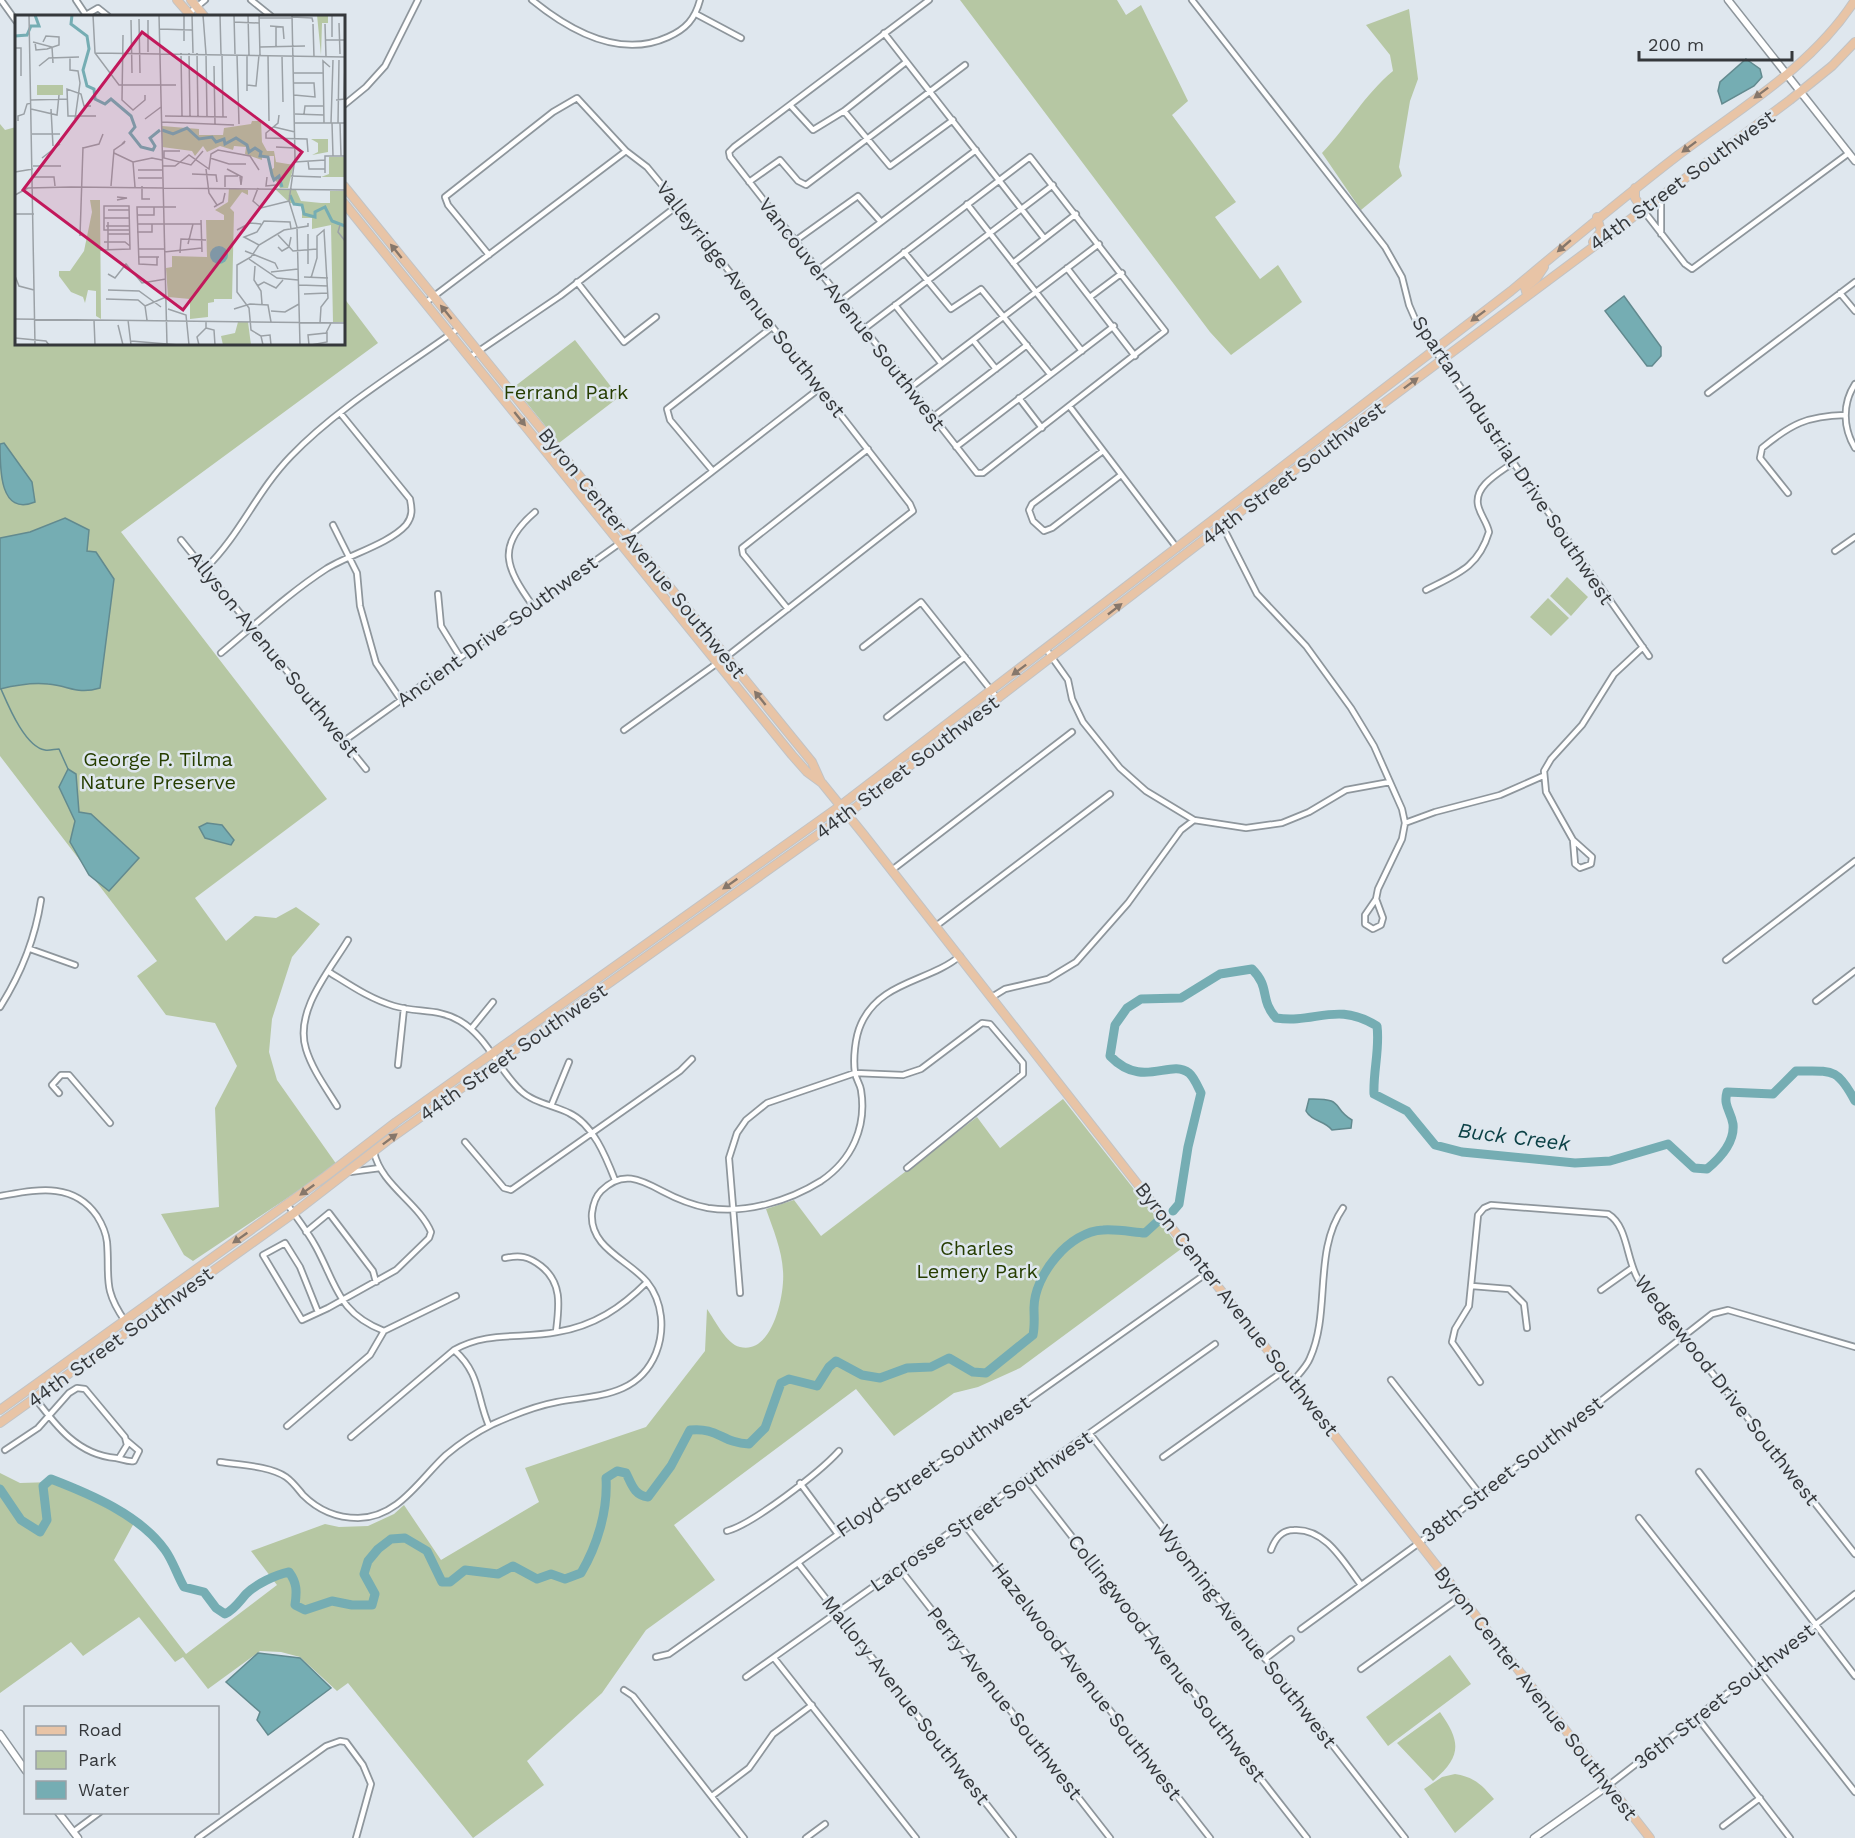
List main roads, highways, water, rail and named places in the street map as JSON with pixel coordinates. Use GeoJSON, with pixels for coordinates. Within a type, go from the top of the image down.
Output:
{"type":"FeatureCollection","features":[{"type":"Feature","properties":{"kind":"main road"},"geometry":{"type":"LineString","coordinates":[[177,0],[190,15]]}},
{"type":"Feature","properties":{"kind":"main road"},"geometry":{"type":"LineString","coordinates":[[191,0],[203,15]]}},
{"type":"Feature","properties":{"kind":"main road","name":"44th Street Southwest"},"geometry":{"type":"LineString","coordinates":[[3,1408],[492,1053],[840,806],[1277,472],[1545,262],[1597,217],[1785,74],[1826,38],[1855,0]]}},
{"type":"Feature","properties":{"kind":"main road","name":"44th Street Southwest"},"geometry":{"type":"LineString","coordinates":[[0,1420],[35,1398],[225,1263],[498,1062],[847,814],[1347,431],[1800,92],[1832,66],[1855,42]]}},
{"type":"Feature","properties":{"kind":"main road","name":"Byron Center Avenue Southwest"},"geometry":{"type":"LineString","coordinates":[[345,187],[812,762],[822,783],[1285,1370],[1650,1838]]}},
{"type":"Feature","properties":{"kind":"main road"},"geometry":{"type":"LineString","coordinates":[[1635,188],[1635,198],[1643,210]]}},
{"type":"Feature","properties":{"kind":"main road","name":"Byron Center Avenue Southwest"},"geometry":{"type":"LineString","coordinates":[[345,204],[805,770],[822,783]]}},
{"type":"Feature","properties":{"kind":"main road"},"geometry":{"type":"LineString","coordinates":[[1584,252],[1601,231],[1597,217]]}},
{"type":"Feature","properties":{"kind":"main road"},"geometry":{"type":"LineString","coordinates":[[1527,295],[1525,290],[1536,279],[1545,262]]}},
{"type":"Feature","properties":{"kind":"main road"},"geometry":{"type":"LineString","coordinates":[[1344,419],[1348,424],[1347,431]]}},
{"type":"Feature","properties":{"kind":"main road"},"geometry":{"type":"LineString","coordinates":[[1276,486],[1277,472]]}},
{"type":"Feature","properties":{"kind":"main road"},"geometry":{"type":"LineString","coordinates":[[1222,527],[1228,509]]}},
{"type":"Feature","properties":{"kind":"main road"},"geometry":{"type":"LineString","coordinates":[[1214,533],[1216,517]]}},
{"type":"Feature","properties":{"kind":"main road"},"geometry":{"type":"LineString","coordinates":[[1177,548],[1181,559]]}},
{"type":"Feature","properties":{"kind":"main road"},"geometry":{"type":"LineString","coordinates":[[1096,611],[1099,621]]}},
{"type":"Feature","properties":{"kind":"main road"},"geometry":{"type":"LineString","coordinates":[[597,992],[602,975]]}},
{"type":"Feature","properties":{"kind":"main road"},"geometry":{"type":"LineString","coordinates":[[219,1253],[225,1263]]}},
{"type":"Feature","properties":{"kind":"main road"},"geometry":{"type":"LineString","coordinates":[[131,1329],[134,1314]]}},
{"type":"Feature","properties":{"kind":"main road"},"geometry":{"type":"LineString","coordinates":[[121,1336],[126,1327],[125,1321]]}},
{"type":"Feature","properties":{"kind":"main road"},"geometry":{"type":"LineString","coordinates":[[3,1408],[12,1414]]}},
{"type":"Feature","properties":{"kind":"water"},"geometry":{"type":"Polygon","coordinates":[[[1746,59],[1760,69],[1762,77],[1754,86],[1722,104],[1718,91],[1720,82],[1746,59]]]}},
{"type":"Feature","properties":{"kind":"water"},"geometry":{"type":"Polygon","coordinates":[[[1624,296],[1661,347],[1661,356],[1652,366],[1647,366],[1605,311],[1624,296]]]}},
{"type":"Feature","properties":{"kind":"water"},"geometry":{"type":"Polygon","coordinates":[[[4,443],[32,482],[35,502],[23,505],[15,503],[4,488],[0,444],[4,443]]]}},
{"type":"Feature","properties":{"kind":"water"},"geometry":{"type":"Polygon","coordinates":[[[65,518],[89,530],[87,551],[96,552],[114,579],[100,688],[85,691],[36,683],[0,689],[0,538],[30,532],[65,518]]]}},
{"type":"Feature","properties":{"kind":"water"},"geometry":{"type":"Polygon","coordinates":[[[68,769],[76,774],[79,812],[91,814],[139,858],[109,891],[89,875],[70,842],[75,821],[59,787],[68,769]]]}},
{"type":"Feature","properties":{"kind":"water"},"geometry":{"type":"Polygon","coordinates":[[[207,823],[222,825],[234,840],[231,845],[205,838],[199,827],[207,823]]]}},
{"type":"Feature","properties":{"kind":"water"},"geometry":{"type":"Polygon","coordinates":[[[1309,1099],[1333,1102],[1352,1120],[1351,1128],[1332,1130],[1311,1117],[1306,1111],[1309,1099]]]}},
{"type":"Feature","properties":{"kind":"water"},"geometry":{"type":"Polygon","coordinates":[[[258,1653],[300,1658],[331,1688],[268,1735],[257,1720],[260,1712],[226,1682],[258,1653]]]}},
{"type":"Feature","properties":{"kind":"waterway"},"geometry":{"type":"LineString","coordinates":[[1,689],[24,734],[38,747],[45,750],[59,749],[68,769]]}},
{"type":"Feature","properties":{"kind":"waterway","name":"Buck Creek"},"geometry":{"type":"LineString","coordinates":[[1173,1211],[1179,1204],[1188,1147],[1201,1093],[1191,1075],[1182,1069],[1144,1072],[1122,1066],[1110,1056],[1115,1025],[1127,1008],[1141,999],[1181,998],[1220,974],[1252,969],[1261,982],[1268,1005],[1276,1018],[1290,1019],[1338,1014],[1350,1015],[1377,1026],[1374,1094],[1407,1111],[1435,1145],[1462,1152],[1575,1163],[1610,1161],[1668,1144],[1694,1168],[1707,1169],[1729,1144],[1733,1131],[1727,1105],[1727,1092],[1773,1094],[1796,1071],[1818,1071],[1832,1073],[1838,1077],[1855,1101]]}},
{"type":"Feature","properties":{"kind":"waterway","name":"Buck Creek"},"geometry":{"type":"LineString","coordinates":[[0,1489],[21,1520],[40,1532],[47,1520],[43,1486],[51,1479],[113,1507],[142,1526],[155,1538],[168,1554],[184,1587],[204,1592],[216,1608],[225,1614],[255,1587],[289,1572],[296,1587],[295,1605],[305,1610],[332,1601],[352,1605],[372,1605],[375,1594],[364,1574],[368,1561],[391,1539],[405,1538],[427,1551],[442,1582],[450,1582],[465,1570],[498,1574],[513,1566],[537,1579],[551,1574],[565,1579],[581,1573],[587,1563],[603,1515],[606,1478],[617,1471],[626,1473],[636,1492],[648,1497],[671,1466],[690,1430],[707,1431],[732,1441],[749,1444],[765,1428],[781,1383],[789,1379],[817,1386],[829,1367],[836,1361],[862,1375],[880,1378],[907,1368],[931,1367],[949,1358],[973,1372],[986,1373],[1033,1335],[1034,1308],[1040,1282],[1047,1269],[1067,1246],[1091,1232],[1119,1230],[1145,1233],[1157,1222]]}},
{"type":"Feature","properties":{"kind":"park label","name":"Ferrand Park"},"geometry":{"type":"Point","coordinates":[566,392]}},
{"type":"Feature","properties":{"kind":"park label","name":"George P. Tilma Nature Preserve"},"geometry":{"type":"Point","coordinates":[158,770]}},
{"type":"Feature","properties":{"kind":"park label","name":"Charles Lemery Park"},"geometry":{"type":"Point","coordinates":[977,1260]}}]}
